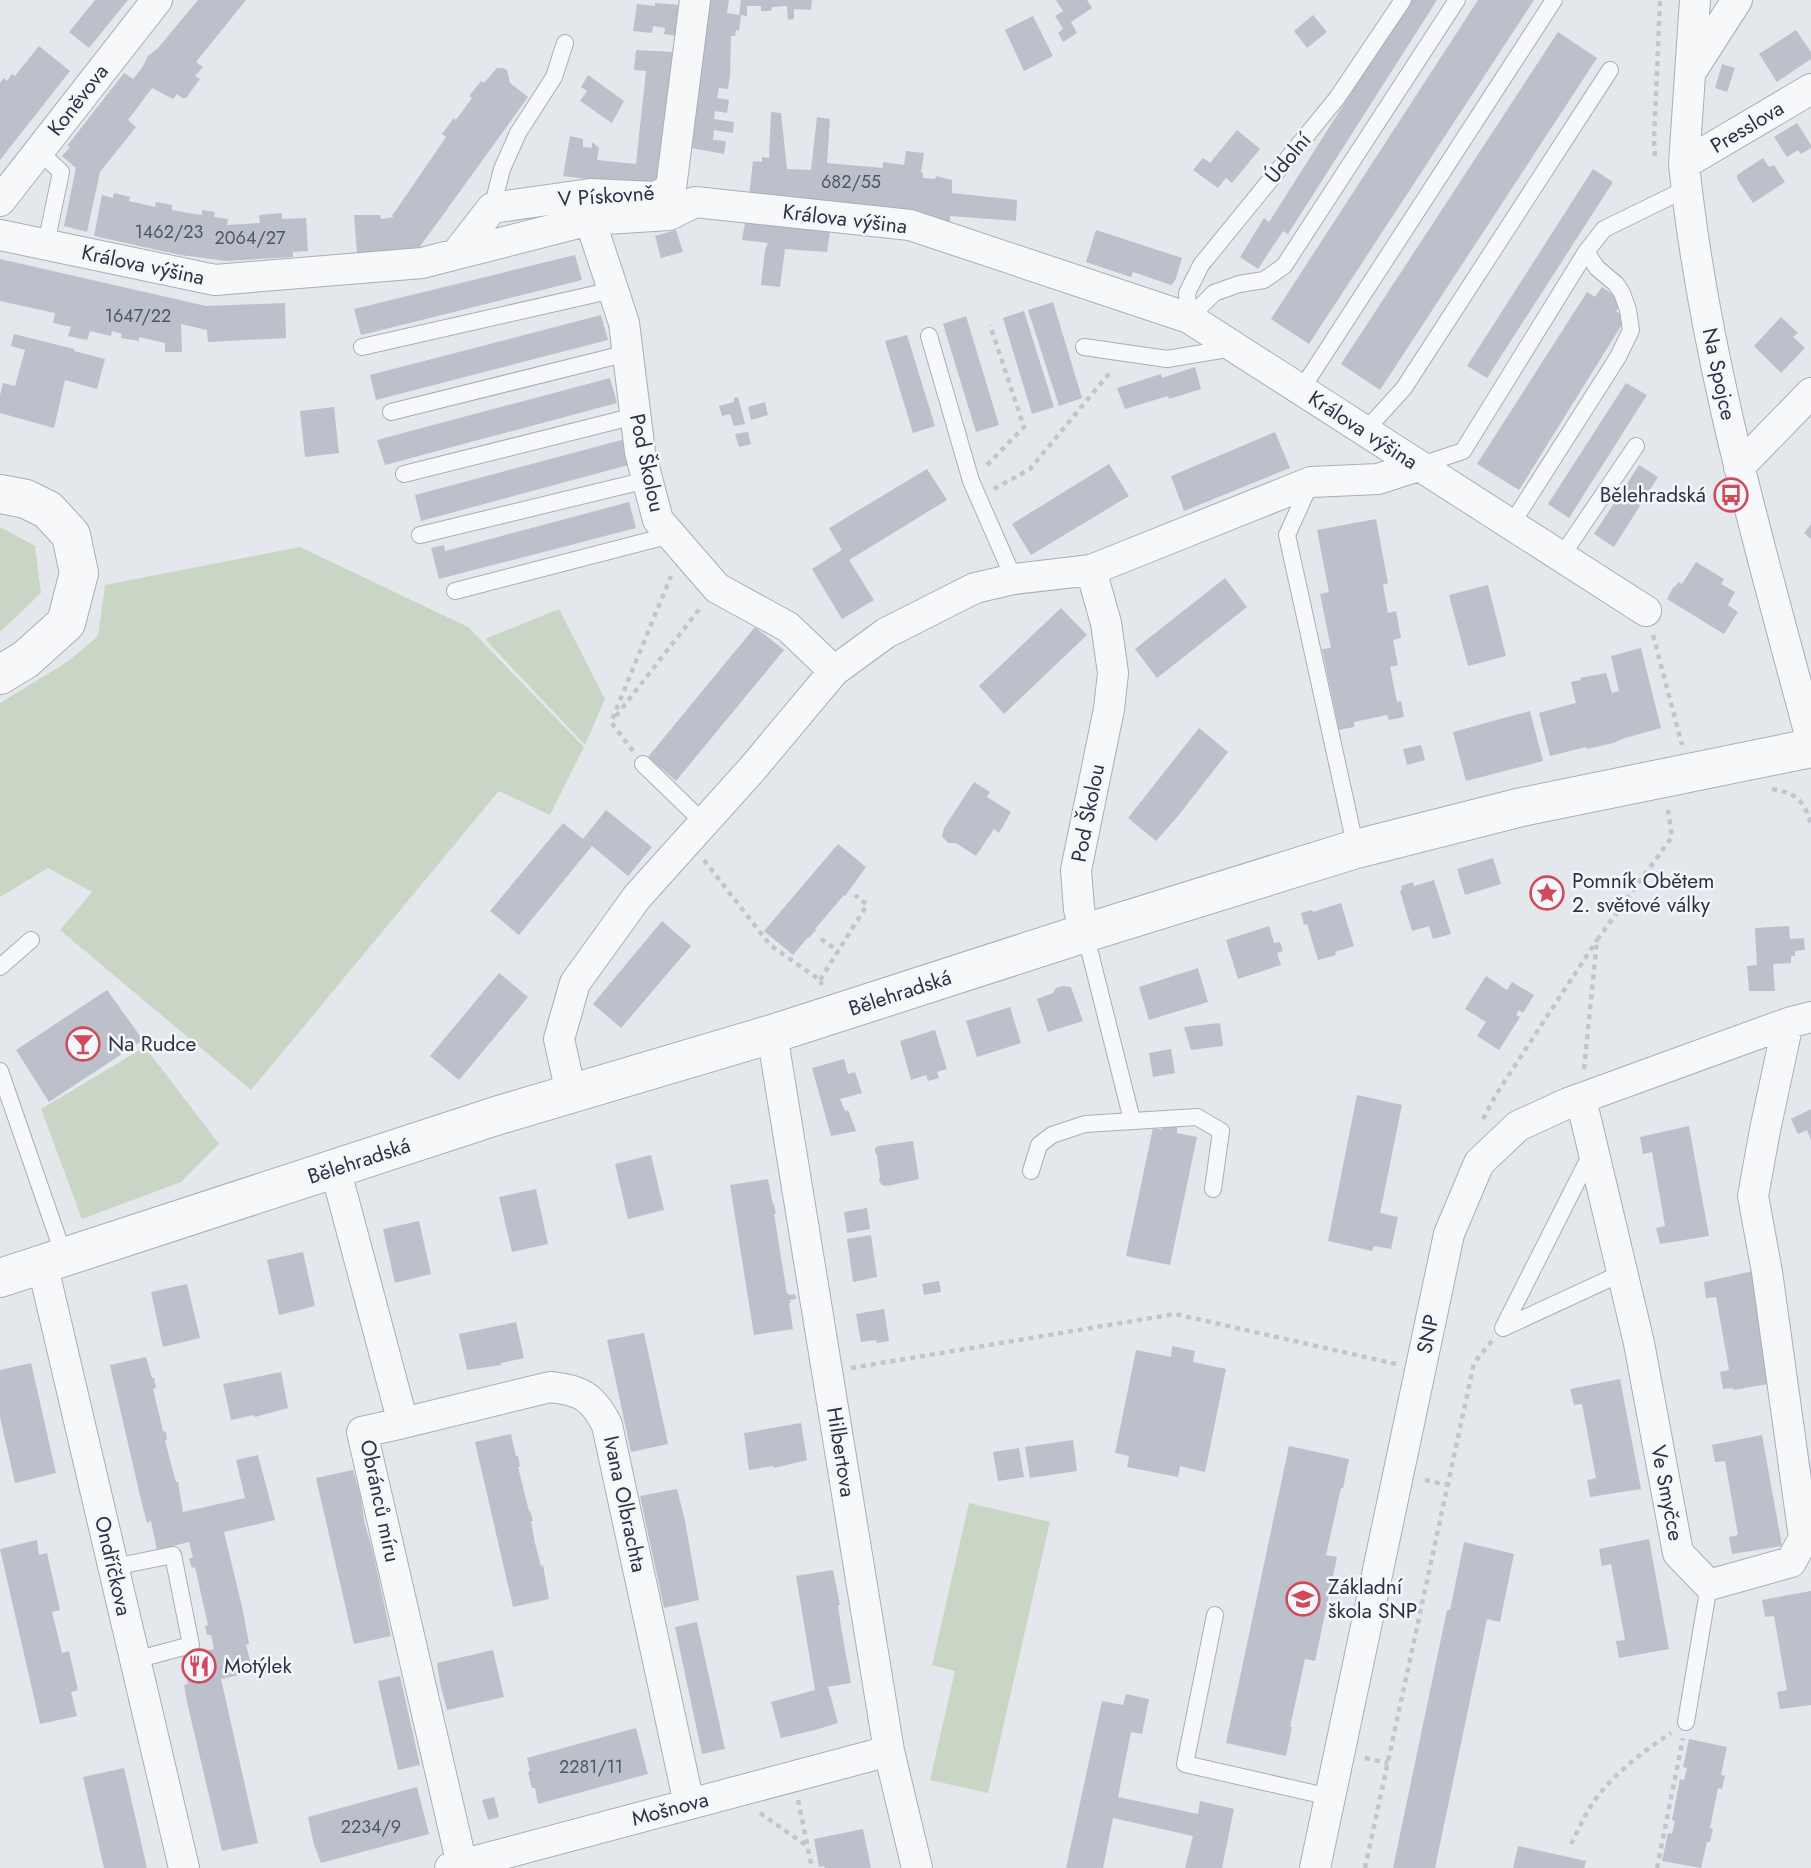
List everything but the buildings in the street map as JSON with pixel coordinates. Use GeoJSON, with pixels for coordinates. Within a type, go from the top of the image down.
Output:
{"type":"FeatureCollection","features":[{"type":"Feature","properties":{"kind":"street","name":"Koněvova"},"geometry":{"type":"LineString","coordinates":[[0,201],[157,0]]}},
{"type":"Feature","properties":{"kind":"street","name":"V Pískovně"},"geometry":{"type":"LineString","coordinates":[[492,208],[590,194],[656,197],[671,188],[695,0]]}},
{"type":"Feature","properties":{"kind":"street","name":"Na Spojce"},"geometry":{"type":"LineString","coordinates":[[1695,0],[1685,177],[1706,312],[1739,467],[1811,739]]}},
{"type":"Feature","properties":{"kind":"street"},"geometry":{"type":"LineString","coordinates":[[1690,73],[1737,0]]}},
{"type":"Feature","properties":{"kind":"street","name":"Presslova"},"geometry":{"type":"LineString","coordinates":[[1685,177],[1811,89]]}},
{"type":"Feature","properties":{"kind":"street","name":"Králova výšina"},"geometry":{"type":"LineString","coordinates":[[0,235],[215,281],[422,263],[590,220],[669,215],[695,202],[910,225],[1189,318],[1646,611]]}},
{"type":"Feature","properties":{"kind":"street"},"geometry":{"type":"LineString","coordinates":[[457,253],[492,208]]}},
{"type":"Feature","properties":{"kind":"street","name":"Pod Školou"},"geometry":{"type":"LineString","coordinates":[[590,220],[624,323],[640,452],[658,520],[717,588],[788,627],[834,671]]}},
{"type":"Feature","properties":{"kind":"street"},"geometry":{"type":"LineString","coordinates":[[1739,467],[1811,393]]}},
{"type":"Feature","properties":{"kind":"street"},"geometry":{"type":"LineString","coordinates":[[570,1093],[559,1039],[575,983],[637,897],[753,768],[834,671],[886,634],[975,588],[1014,579],[1091,570],[1311,482],[1378,479],[1418,466]]}},
{"type":"Feature","properties":{"kind":"street"},"geometry":{"type":"LineString","coordinates":[[0,494],[26,499],[48,510],[71,535],[79,573],[66,623],[26,659],[0,675]]}},
{"type":"Feature","properties":{"kind":"street","name":"Pod Školou"},"geometry":{"type":"LineString","coordinates":[[1085,933],[1079,909],[1076,870],[1109,709],[1113,673],[1106,623],[1091,570]]}},
{"type":"Feature","properties":{"kind":"street","name":"Bělehradská"},"geometry":{"type":"LineString","coordinates":[[0,1278],[570,1093],[772,1034],[827,997],[1085,933],[1356,849],[1522,807],[1685,790],[1750,760],[1811,748]]}},
{"type":"Feature","properties":{"kind":"street"},"geometry":{"type":"LineString","coordinates":[[1709,1585],[1791,1562],[1804,1538],[1767,1272],[1753,1196],[1765,1130],[1799,1020]]}},
{"type":"Feature","properties":{"kind":"street","name":"SNP"},"geometry":{"type":"LineString","coordinates":[[1315,1868],[1449,1234],[1479,1163],[1518,1126],[1581,1098],[1799,1020]]}},
{"type":"Feature","properties":{"kind":"street","name":"Hilbertova"},"geometry":{"type":"LineString","coordinates":[[772,1034],[889,1751],[917,1868]]}},
{"type":"Feature","properties":{"kind":"street","name":"Ve Smyčce"},"geometry":{"type":"LineString","coordinates":[[1581,1098],[1639,1342],[1678,1553],[1709,1585]]}},
{"type":"Feature","properties":{"kind":"street","name":"Obránců míru"},"geometry":{"type":"LineString","coordinates":[[335,1168],[402,1423],[362,1432],[456,1866]]}},
{"type":"Feature","properties":{"kind":"street","name":"Ondříčkova"},"geometry":{"type":"LineString","coordinates":[[53,1260],[114,1567],[184,1868]]}},
{"type":"Feature","properties":{"kind":"street","name":"Ivana Olbrachta"},"geometry":{"type":"LineString","coordinates":[[402,1423],[550,1387],[568,1388],[584,1395],[600,1410],[607,1425],[689,1804]]}},
{"type":"Feature","properties":{"kind":"street","name":"Mošnova"},"geometry":{"type":"LineString","coordinates":[[456,1866],[889,1751]]}},
{"type":"Feature","properties":{"kind":"lane","name":"Údolní"},"geometry":{"type":"LineString","coordinates":[[1189,318],[1186,293],[1201,265],[1337,98],[1403,0]]}},
{"type":"Feature","properties":{"kind":"lane"},"geometry":{"type":"LineString","coordinates":[[1189,318],[1214,293],[1239,284],[1264,280],[1284,266],[1457,0]]}},
{"type":"Feature","properties":{"kind":"lane"},"geometry":{"type":"LineString","coordinates":[[1301,390],[1555,0]]}},
{"type":"Feature","properties":{"kind":"lane"},"geometry":{"type":"LineString","coordinates":[[492,208],[502,169],[518,133],[554,77],[565,43]]}},
{"type":"Feature","properties":{"kind":"lane"},"geometry":{"type":"LineString","coordinates":[[1364,431],[1404,388],[1610,70]]}},
{"type":"Feature","properties":{"kind":"lane"},"geometry":{"type":"LineString","coordinates":[[39,151],[61,172],[46,244]]}},
{"type":"Feature","properties":{"kind":"lane"},"geometry":{"type":"LineString","coordinates":[[1418,466],[1464,451],[1586,252],[1604,229],[1659,202],[1685,177]]}},
{"type":"Feature","properties":{"kind":"lane"},"geometry":{"type":"LineString","coordinates":[[1511,525],[1618,357],[1631,330],[1622,293],[1616,284],[1597,268],[1586,252]]}},
{"type":"Feature","properties":{"kind":"lane"},"geometry":{"type":"LineString","coordinates":[[362,348],[613,290]]}},
{"type":"Feature","properties":{"kind":"lane"},"geometry":{"type":"LineString","coordinates":[[929,336],[971,481],[1014,579]]}},
{"type":"Feature","properties":{"kind":"lane"},"geometry":{"type":"LineString","coordinates":[[1084,347],[1167,359],[1236,348]]}},
{"type":"Feature","properties":{"kind":"lane"},"geometry":{"type":"LineString","coordinates":[[391,412],[628,353]]}},
{"type":"Feature","properties":{"kind":"lane"},"geometry":{"type":"LineString","coordinates":[[404,474],[635,416]]}},
{"type":"Feature","properties":{"kind":"lane"},"geometry":{"type":"LineString","coordinates":[[1561,557],[1636,446]]}},
{"type":"Feature","properties":{"kind":"lane"},"geometry":{"type":"LineString","coordinates":[[420,535],[647,480]]}},
{"type":"Feature","properties":{"kind":"lane"},"geometry":{"type":"LineString","coordinates":[[1311,482],[1287,535],[1356,849]]}},
{"type":"Feature","properties":{"kind":"lane"},"geometry":{"type":"LineString","coordinates":[[455,591],[677,542]]}},
{"type":"Feature","properties":{"kind":"lane"},"geometry":{"type":"LineString","coordinates":[[643,764],[696,832]]}},
{"type":"Feature","properties":{"kind":"lane"},"geometry":{"type":"LineString","coordinates":[[1085,933],[1132,1120]]}},
{"type":"Feature","properties":{"kind":"lane"},"geometry":{"type":"LineString","coordinates":[[0,967],[31,940]]}},
{"type":"Feature","properties":{"kind":"lane"},"geometry":{"type":"LineString","coordinates":[[0,1071],[53,1260]]}},
{"type":"Feature","properties":{"kind":"lane"},"geometry":{"type":"LineString","coordinates":[[1031,1171],[1040,1145],[1052,1135],[1085,1124],[1197,1117],[1221,1131],[1213,1189]]}},
{"type":"Feature","properties":{"kind":"lane"},"geometry":{"type":"LineString","coordinates":[[1503,1328],[1593,1150]]}},
{"type":"Feature","properties":{"kind":"lane"},"geometry":{"type":"LineString","coordinates":[[1503,1328],[1622,1273]]}},
{"type":"Feature","properties":{"kind":"lane"},"geometry":{"type":"LineString","coordinates":[[114,1567],[173,1555],[191,1645],[135,1660]]}},
{"type":"Feature","properties":{"kind":"lane"},"geometry":{"type":"LineString","coordinates":[[1686,1723],[1709,1585]]}},
{"type":"Feature","properties":{"kind":"lane"},"geometry":{"type":"LineString","coordinates":[[1215,1615],[1185,1764],[1330,1797]]}},
{"type":"Feature","properties":{"kind":"path"},"geometry":{"type":"LineString","coordinates":[[1659,202],[1654,141],[1660,0]]}},
{"type":"Feature","properties":{"kind":"path"},"geometry":{"type":"LineString","coordinates":[[971,481],[1024,428],[989,325]]}},
{"type":"Feature","properties":{"kind":"path"},"geometry":{"type":"LineString","coordinates":[[978,498],[1030,469],[1126,353]]}},
{"type":"Feature","properties":{"kind":"path"},"geometry":{"type":"LineString","coordinates":[[611,722],[677,542]]}},
{"type":"Feature","properties":{"kind":"path"},"geometry":{"type":"LineString","coordinates":[[611,722],[717,588]]}},
{"type":"Feature","properties":{"kind":"path"},"geometry":{"type":"LineString","coordinates":[[1581,1098],[1597,940],[1672,837],[1667,811],[1685,790],[1646,611]]}},
{"type":"Feature","properties":{"kind":"path"},"geometry":{"type":"LineString","coordinates":[[611,722],[643,764]]}},
{"type":"Feature","properties":{"kind":"path"},"geometry":{"type":"LineString","coordinates":[[1750,760],[1758,791],[1770,789],[1789,792],[1799,799],[1808,812],[1811,824]]}},
{"type":"Feature","properties":{"kind":"path"},"geometry":{"type":"LineString","coordinates":[[696,832],[771,945],[827,997],[838,951],[867,905],[855,895]]}},
{"type":"Feature","properties":{"kind":"path"},"geometry":{"type":"LineString","coordinates":[[821,939],[838,951]]}},
{"type":"Feature","properties":{"kind":"path"},"geometry":{"type":"LineString","coordinates":[[828,1372],[1175,1314],[1420,1369]]}},
{"type":"Feature","properties":{"kind":"path"},"geometry":{"type":"LineString","coordinates":[[1365,1868],[1474,1363],[1503,1328]]}},
{"type":"Feature","properties":{"kind":"path"},"geometry":{"type":"LineString","coordinates":[[1571,1844],[1591,1805],[1608,1784],[1649,1748],[1686,1723]]}},
{"type":"Feature","properties":{"kind":"path"},"geometry":{"type":"LineString","coordinates":[[1657,1868],[1686,1723]]}},
{"type":"Feature","properties":{"kind":"path"},"geometry":{"type":"LineString","coordinates":[[793,1776],[812,1868]]}},
{"type":"Feature","properties":{"kind":"path"},"geometry":{"type":"LineString","coordinates":[[732,1793],[807,1847]]}},
{"type":"Feature","properties":{"kind":"green space"},"geometry":{"type":"Polygon","coordinates":[[[0,527],[35,546],[41,593],[0,632],[0,527]]]}},
{"type":"Feature","properties":{"kind":"green space"},"geometry":{"type":"Polygon","coordinates":[[[300,547],[468,627],[584,747],[550,815],[499,791],[251,1090],[60,930],[92,892],[48,868],[0,897],[0,703],[67,662],[98,636],[105,585],[300,547]]]}},
{"type":"Feature","properties":{"kind":"green space"},"geometry":{"type":"Polygon","coordinates":[[[559,609],[605,699],[585,745],[485,639],[559,609]]]}},
{"type":"Feature","properties":{"kind":"green space"},"geometry":{"type":"Polygon","coordinates":[[[145,1047],[219,1144],[181,1182],[82,1219],[41,1109],[145,1047]]]}},
{"type":"Feature","properties":{"kind":"green space"},"geometry":{"type":"Polygon","coordinates":[[[969,1503],[1050,1522],[988,1793],[930,1780],[955,1671],[932,1665],[969,1503]]]}},
{"type":"Feature","properties":{"kind":"place","name":"Bělehradská"},"geometry":{"type":"Point","coordinates":[1731,495]}},
{"type":"Feature","properties":{"kind":"place","name":"Pomník Obětem 2. světové války"},"geometry":{"type":"Point","coordinates":[1547,893]}},
{"type":"Feature","properties":{"kind":"place","name":"Na Rudce"},"geometry":{"type":"Point","coordinates":[83,1044]}},
{"type":"Feature","properties":{"kind":"place","name":"Základní škola SNP"},"geometry":{"type":"Point","coordinates":[1303,1599]}},
{"type":"Feature","properties":{"kind":"place","name":"Motýlek"},"geometry":{"type":"Point","coordinates":[199,1666]}}]}
